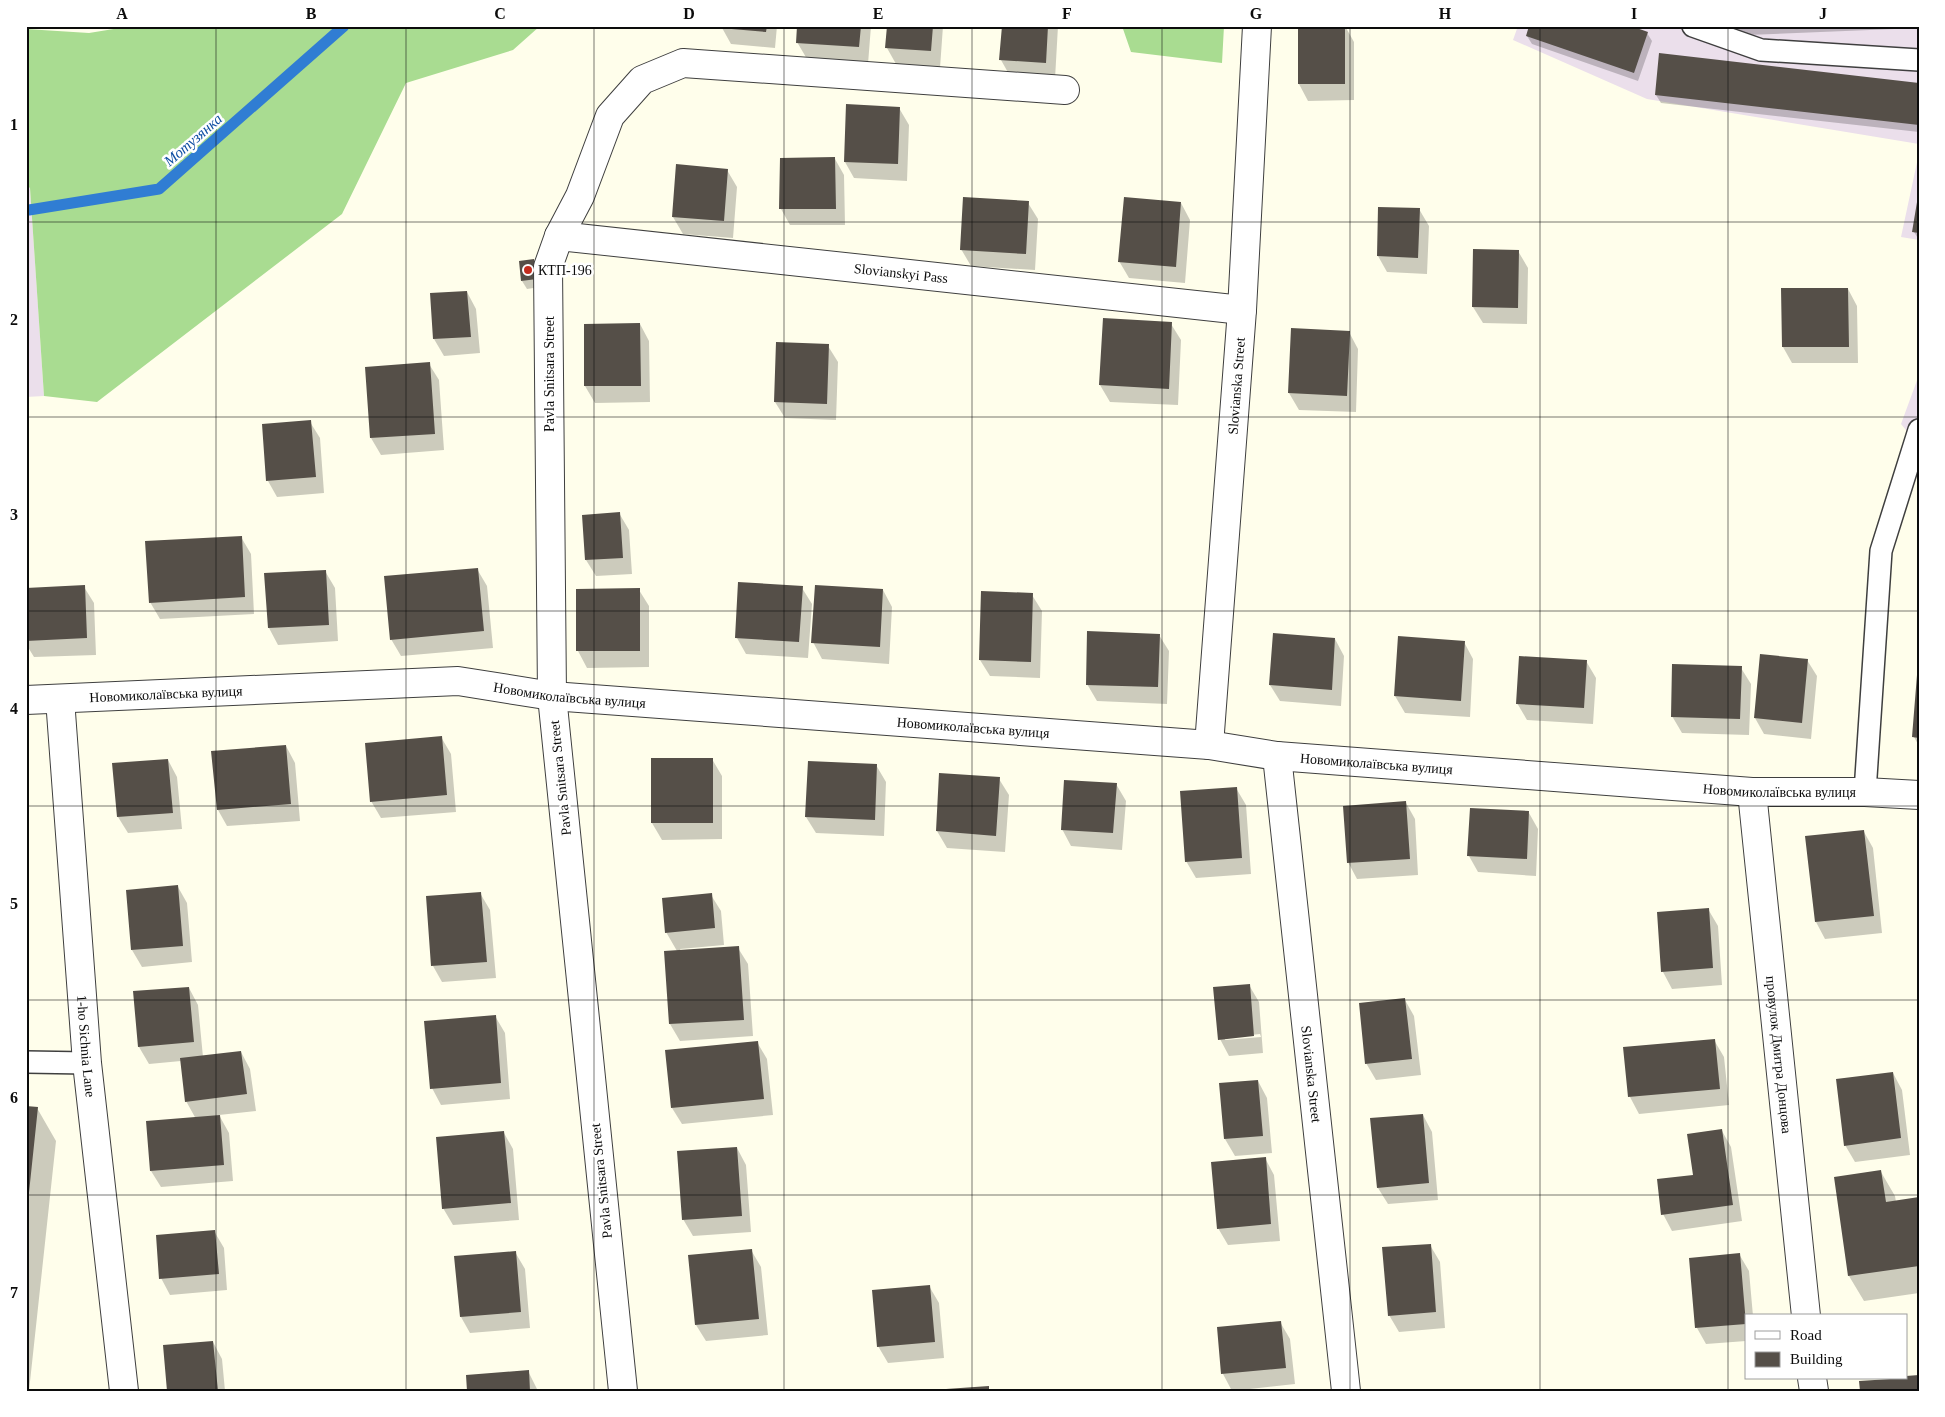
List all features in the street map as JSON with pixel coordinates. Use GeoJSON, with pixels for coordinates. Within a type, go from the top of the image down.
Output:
{"type":"FeatureCollection","features":[{"type":"Feature","properties":{"kind":"street","name":"Slovianska Street"},"geometry":{"type":"LineString","coordinates":[[1209,745],[1242,310],[1257,26]]}},
{"type":"Feature","properties":{"kind":"street","name":"Pavla Snitsara Street"},"geometry":{"type":"LineString","coordinates":[[623,1391],[552,696],[548,267],[559,236],[580,196],[610,116],[642,80],[683,62],[1065,90]]}},
{"type":"Feature","properties":{"kind":"street","name":"Slovianskyi Pass"},"geometry":{"type":"LineString","coordinates":[[559,236],[1242,310]]}},
{"type":"Feature","properties":{"kind":"street","name":"Новомиколаївська вулиця"},"geometry":{"type":"LineString","coordinates":[[26,700],[458,681],[552,696],[1209,745],[1277,756],[1752,792],[1865,792],[1919,796]]}},
{"type":"Feature","properties":{"kind":"street","name":"1-ho Sichnia Lane"},"geometry":{"type":"LineString","coordinates":[[60,699],[87,1063],[124,1391]]}},
{"type":"Feature","properties":{"kind":"street","name":"Slovianska Street"},"geometry":{"type":"LineString","coordinates":[[1277,756],[1346,1391]]}},
{"type":"Feature","properties":{"kind":"street","name":"провулок Дмитра Донцова"},"geometry":{"type":"LineString","coordinates":[[1752,792],[1806,1314]]}},
{"type":"Feature","properties":{"kind":"lane"},"geometry":{"type":"LineString","coordinates":[[1693,26],[1761,50],[1919,60]]}},
{"type":"Feature","properties":{"kind":"lane"},"geometry":{"type":"LineString","coordinates":[[1865,792],[1881,551],[1919,430]]}},
{"type":"Feature","properties":{"kind":"lane"},"geometry":{"type":"LineString","coordinates":[[26,1062],[87,1063]]}},
{"type":"Feature","properties":{"kind":"shaded area"},"geometry":{"type":"Polygon","coordinates":[[[1518,26],[1919,26],[1919,144],[1647,99],[1513,40],[1518,26]]]}},
{"type":"Feature","properties":{"kind":"shaded area"},"geometry":{"type":"Polygon","coordinates":[[[1919,153],[1919,240],[1901,237],[1919,153]]]}},
{"type":"Feature","properties":{"kind":"shaded area"},"geometry":{"type":"Polygon","coordinates":[[[26,183],[30,188],[44,396],[26,397],[26,183]]]}},
{"type":"Feature","properties":{"kind":"shaded area"},"geometry":{"type":"Polygon","coordinates":[[[1919,375],[1919,446],[1901,424],[1919,375]]]}},
{"type":"Feature","properties":{"kind":"green space"},"geometry":{"type":"Polygon","coordinates":[[[132,26],[540,26],[513,50],[406,83],[342,214],[97,402],[44,396],[30,188],[26,185],[26,29],[89,33],[132,26]]]}},
{"type":"Feature","properties":{"kind":"green space"},"geometry":{"type":"Polygon","coordinates":[[[1122,26],[1224,26],[1222,63],[1131,52],[1122,26]]]}},
{"type":"Feature","properties":{"kind":"building"},"geometry":{"type":"Polygon","coordinates":[[[720,26],[767,26],[766,32],[720,28],[720,26]]]}},
{"type":"Feature","properties":{"kind":"building"},"geometry":{"type":"Polygon","coordinates":[[[797,26],[861,26],[859,47],[796,43],[797,26]]]}},
{"type":"Feature","properties":{"kind":"building"},"geometry":{"type":"Polygon","coordinates":[[[887,26],[933,26],[931,51],[885,48],[887,26]]]}},
{"type":"Feature","properties":{"kind":"building"},"geometry":{"type":"Polygon","coordinates":[[[1002,26],[1048,26],[1046,63],[999,60],[1002,26]]]}},
{"type":"Feature","properties":{"kind":"building"},"geometry":{"type":"Polygon","coordinates":[[[1298,26],[1345,26],[1345,84],[1298,84],[1298,26]]]}},
{"type":"Feature","properties":{"kind":"building"},"geometry":{"type":"Polygon","coordinates":[[[1529,26],[1631,26],[1648,32],[1634,73],[1526,36],[1529,26]]]}},
{"type":"Feature","properties":{"kind":"building"},"geometry":{"type":"Polygon","coordinates":[[[1659,53],[1919,83],[1919,125],[1655,95],[1659,53]]]}},
{"type":"Feature","properties":{"kind":"building"},"geometry":{"type":"Polygon","coordinates":[[[846,104],[900,107],[898,164],[844,162],[846,104]]]}},
{"type":"Feature","properties":{"kind":"building"},"geometry":{"type":"Polygon","coordinates":[[[835,157],[836,209],[779,209],[780,158],[835,157]]]}},
{"type":"Feature","properties":{"kind":"building"},"geometry":{"type":"Polygon","coordinates":[[[676,164],[728,169],[724,221],[672,217],[676,164]]]}},
{"type":"Feature","properties":{"kind":"building"},"geometry":{"type":"Polygon","coordinates":[[[963,197],[1029,201],[1026,254],[960,250],[963,197]]]}},
{"type":"Feature","properties":{"kind":"building"},"geometry":{"type":"Polygon","coordinates":[[[1124,197],[1181,202],[1176,267],[1118,262],[1124,197]]]}},
{"type":"Feature","properties":{"kind":"building"},"geometry":{"type":"Polygon","coordinates":[[[1919,197],[1919,233],[1912,232],[1919,197]]]}},
{"type":"Feature","properties":{"kind":"building"},"geometry":{"type":"Polygon","coordinates":[[[1378,207],[1420,208],[1418,258],[1377,256],[1378,207]]]}},
{"type":"Feature","properties":{"kind":"building"},"geometry":{"type":"Polygon","coordinates":[[[1473,249],[1519,250],[1518,308],[1472,307],[1473,249]]]}},
{"type":"Feature","properties":{"kind":"building","name":"КТП-196"},"geometry":{"type":"Polygon","coordinates":[[[534,259],[537,279],[521,281],[519,261],[534,259]]]}},
{"type":"Feature","properties":{"kind":"building"},"geometry":{"type":"Polygon","coordinates":[[[1781,288],[1848,288],[1849,347],[1782,347],[1781,288]]]}},
{"type":"Feature","properties":{"kind":"building"},"geometry":{"type":"Polygon","coordinates":[[[467,291],[471,337],[433,339],[430,293],[467,291]]]}},
{"type":"Feature","properties":{"kind":"building"},"geometry":{"type":"Polygon","coordinates":[[[1103,318],[1172,322],[1169,389],[1099,385],[1103,318]]]}},
{"type":"Feature","properties":{"kind":"building"},"geometry":{"type":"Polygon","coordinates":[[[640,323],[641,386],[584,386],[584,324],[640,323]]]}},
{"type":"Feature","properties":{"kind":"building"},"geometry":{"type":"Polygon","coordinates":[[[1291,328],[1350,331],[1347,396],[1288,393],[1291,328]]]}},
{"type":"Feature","properties":{"kind":"building"},"geometry":{"type":"Polygon","coordinates":[[[776,342],[829,344],[827,404],[774,402],[776,342]]]}},
{"type":"Feature","properties":{"kind":"building"},"geometry":{"type":"Polygon","coordinates":[[[430,362],[435,434],[370,438],[365,367],[430,362]]]}},
{"type":"Feature","properties":{"kind":"building"},"geometry":{"type":"Polygon","coordinates":[[[311,420],[316,477],[266,481],[262,424],[311,420]]]}},
{"type":"Feature","properties":{"kind":"building"},"geometry":{"type":"Polygon","coordinates":[[[620,512],[623,558],[585,560],[582,515],[620,512]]]}},
{"type":"Feature","properties":{"kind":"building"},"geometry":{"type":"Polygon","coordinates":[[[242,536],[245,597],[149,603],[145,541],[242,536]]]}},
{"type":"Feature","properties":{"kind":"building"},"geometry":{"type":"Polygon","coordinates":[[[478,568],[484,631],[390,640],[384,576],[478,568]]]}},
{"type":"Feature","properties":{"kind":"building"},"geometry":{"type":"Polygon","coordinates":[[[326,570],[329,625],[268,628],[264,573],[326,570]]]}},
{"type":"Feature","properties":{"kind":"building"},"geometry":{"type":"Polygon","coordinates":[[[738,582],[803,586],[799,642],[735,638],[738,582]]]}},
{"type":"Feature","properties":{"kind":"building"},"geometry":{"type":"Polygon","coordinates":[[[85,585],[87,638],[26,641],[26,588],[85,585]]]}},
{"type":"Feature","properties":{"kind":"building"},"geometry":{"type":"Polygon","coordinates":[[[815,585],[883,589],[880,647],[811,643],[815,585]]]}},
{"type":"Feature","properties":{"kind":"building"},"geometry":{"type":"Polygon","coordinates":[[[640,588],[640,651],[576,651],[576,589],[640,588]]]}},
{"type":"Feature","properties":{"kind":"building"},"geometry":{"type":"Polygon","coordinates":[[[981,591],[1033,593],[1031,662],[979,660],[981,591]]]}},
{"type":"Feature","properties":{"kind":"building"},"geometry":{"type":"Polygon","coordinates":[[[1087,631],[1160,634],[1158,687],[1086,685],[1087,631]]]}},
{"type":"Feature","properties":{"kind":"building"},"geometry":{"type":"Polygon","coordinates":[[[1273,633],[1335,638],[1332,690],[1269,685],[1273,633]]]}},
{"type":"Feature","properties":{"kind":"building"},"geometry":{"type":"Polygon","coordinates":[[[1398,636],[1465,641],[1461,701],[1394,696],[1398,636]]]}},
{"type":"Feature","properties":{"kind":"building"},"geometry":{"type":"Polygon","coordinates":[[[1760,654],[1808,659],[1802,723],[1754,718],[1760,654]]]}},
{"type":"Feature","properties":{"kind":"building"},"geometry":{"type":"Polygon","coordinates":[[[1519,656],[1587,660],[1584,708],[1516,704],[1519,656]]]}},
{"type":"Feature","properties":{"kind":"building"},"geometry":{"type":"Polygon","coordinates":[[[1672,664],[1742,666],[1740,719],[1671,717],[1672,664]]]}},
{"type":"Feature","properties":{"kind":"building"},"geometry":{"type":"Polygon","coordinates":[[[1917,675],[1919,675],[1919,738],[1912,737],[1917,675]]]}},
{"type":"Feature","properties":{"kind":"building"},"geometry":{"type":"Polygon","coordinates":[[[442,736],[447,795],[370,802],[365,743],[442,736]]]}},
{"type":"Feature","properties":{"kind":"building"},"geometry":{"type":"Polygon","coordinates":[[[286,745],[291,804],[217,810],[211,751],[286,745]]]}},
{"type":"Feature","properties":{"kind":"building"},"geometry":{"type":"Polygon","coordinates":[[[651,758],[713,758],[713,823],[651,823],[651,758]]]}},
{"type":"Feature","properties":{"kind":"building"},"geometry":{"type":"Polygon","coordinates":[[[168,759],[173,813],[117,817],[112,763],[168,759]]]}},
{"type":"Feature","properties":{"kind":"building"},"geometry":{"type":"Polygon","coordinates":[[[808,761],[877,764],[875,820],[805,817],[808,761]]]}},
{"type":"Feature","properties":{"kind":"building"},"geometry":{"type":"Polygon","coordinates":[[[939,773],[1000,777],[996,836],[936,831],[939,773]]]}},
{"type":"Feature","properties":{"kind":"building"},"geometry":{"type":"Polygon","coordinates":[[[1064,780],[1117,783],[1113,833],[1061,830],[1064,780]]]}},
{"type":"Feature","properties":{"kind":"building"},"geometry":{"type":"Polygon","coordinates":[[[1237,787],[1242,858],[1185,862],[1180,791],[1237,787]]]}},
{"type":"Feature","properties":{"kind":"building"},"geometry":{"type":"Polygon","coordinates":[[[1406,801],[1410,859],[1347,863],[1343,806],[1406,801]]]}},
{"type":"Feature","properties":{"kind":"building"},"geometry":{"type":"Polygon","coordinates":[[[1470,808],[1529,811],[1527,859],[1467,856],[1470,808]]]}},
{"type":"Feature","properties":{"kind":"building"},"geometry":{"type":"Polygon","coordinates":[[[1864,830],[1874,916],[1815,922],[1805,836],[1864,830]]]}},
{"type":"Feature","properties":{"kind":"building"},"geometry":{"type":"Polygon","coordinates":[[[178,885],[183,946],[131,950],[126,890],[178,885]]]}},
{"type":"Feature","properties":{"kind":"building"},"geometry":{"type":"Polygon","coordinates":[[[481,892],[487,962],[431,966],[426,896],[481,892]]]}},
{"type":"Feature","properties":{"kind":"building"},"geometry":{"type":"Polygon","coordinates":[[[712,893],[715,928],[665,933],[662,898],[712,893]]]}},
{"type":"Feature","properties":{"kind":"building"},"geometry":{"type":"Polygon","coordinates":[[[1709,908],[1713,968],[1661,972],[1657,912],[1709,908]]]}},
{"type":"Feature","properties":{"kind":"building"},"geometry":{"type":"Polygon","coordinates":[[[739,946],[744,1020],[669,1024],[664,951],[739,946]]]}},
{"type":"Feature","properties":{"kind":"building"},"geometry":{"type":"Polygon","coordinates":[[[1250,984],[1254,1036],[1218,1040],[1213,987],[1250,984]]]}},
{"type":"Feature","properties":{"kind":"building"},"geometry":{"type":"Polygon","coordinates":[[[189,987],[194,1042],[138,1047],[133,991],[189,987]]]}},
{"type":"Feature","properties":{"kind":"building"},"geometry":{"type":"Polygon","coordinates":[[[1405,998],[1412,1059],[1365,1064],[1359,1003],[1405,998]]]}},
{"type":"Feature","properties":{"kind":"building"},"geometry":{"type":"Polygon","coordinates":[[[496,1015],[501,1083],[430,1089],[424,1021],[496,1015]]]}},
{"type":"Feature","properties":{"kind":"building"},"geometry":{"type":"Polygon","coordinates":[[[1715,1039],[1720,1089],[1628,1097],[1623,1047],[1715,1039]]]}},
{"type":"Feature","properties":{"kind":"building"},"geometry":{"type":"Polygon","coordinates":[[[758,1041],[764,1099],[671,1108],[665,1050],[758,1041]]]}},
{"type":"Feature","properties":{"kind":"building"},"geometry":{"type":"Polygon","coordinates":[[[241,1051],[247,1094],[185,1102],[180,1058],[241,1051]]]}},
{"type":"Feature","properties":{"kind":"building"},"geometry":{"type":"Polygon","coordinates":[[[1893,1072],[1901,1138],[1844,1146],[1836,1079],[1893,1072]]]}},
{"type":"Feature","properties":{"kind":"building"},"geometry":{"type":"Polygon","coordinates":[[[1258,1080],[1263,1136],[1224,1139],[1219,1083],[1258,1080]]]}},
{"type":"Feature","properties":{"kind":"building"},"geometry":{"type":"Polygon","coordinates":[[[26,1106],[38,1107],[28,1202],[26,1202],[26,1106]]]}},
{"type":"Feature","properties":{"kind":"building"},"geometry":{"type":"Polygon","coordinates":[[[1423,1114],[1429,1183],[1377,1188],[1370,1118],[1423,1114]]]}},
{"type":"Feature","properties":{"kind":"building"},"geometry":{"type":"Polygon","coordinates":[[[220,1115],[224,1165],[150,1171],[146,1121],[220,1115]]]}},
{"type":"Feature","properties":{"kind":"building"},"geometry":{"type":"Polygon","coordinates":[[[1722,1129],[1733,1205],[1661,1215],[1657,1179],[1693,1175],[1687,1134],[1722,1129]]]}},
{"type":"Feature","properties":{"kind":"building"},"geometry":{"type":"Polygon","coordinates":[[[504,1131],[511,1203],[442,1209],[436,1137],[504,1131]]]}},
{"type":"Feature","properties":{"kind":"building"},"geometry":{"type":"Polygon","coordinates":[[[737,1147],[742,1216],[682,1220],[677,1151],[737,1147]]]}},
{"type":"Feature","properties":{"kind":"building"},"geometry":{"type":"Polygon","coordinates":[[[1266,1157],[1271,1224],[1217,1229],[1211,1162],[1266,1157]]]}},
{"type":"Feature","properties":{"kind":"building"},"geometry":{"type":"Polygon","coordinates":[[[1881,1170],[1886,1202],[1919,1197],[1919,1266],[1848,1276],[1834,1177],[1881,1170]]]}},
{"type":"Feature","properties":{"kind":"building"},"geometry":{"type":"Polygon","coordinates":[[[215,1230],[219,1274],[159,1279],[156,1235],[215,1230]]]}},
{"type":"Feature","properties":{"kind":"building"},"geometry":{"type":"Polygon","coordinates":[[[1431,1244],[1436,1312],[1388,1316],[1382,1247],[1431,1244]]]}},
{"type":"Feature","properties":{"kind":"building"},"geometry":{"type":"Polygon","coordinates":[[[752,1249],[759,1319],[695,1325],[688,1255],[752,1249]]]}},
{"type":"Feature","properties":{"kind":"building"},"geometry":{"type":"Polygon","coordinates":[[[516,1251],[521,1312],[460,1317],[454,1256],[516,1251]]]}},
{"type":"Feature","properties":{"kind":"building"},"geometry":{"type":"Polygon","coordinates":[[[1740,1253],[1745,1324],[1695,1328],[1689,1258],[1740,1253]]]}},
{"type":"Feature","properties":{"kind":"building"},"geometry":{"type":"Polygon","coordinates":[[[930,1285],[935,1342],[877,1347],[872,1290],[930,1285]]]}},
{"type":"Feature","properties":{"kind":"building"},"geometry":{"type":"Polygon","coordinates":[[[1281,1321],[1286,1368],[1221,1374],[1217,1327],[1281,1321]]]}},
{"type":"Feature","properties":{"kind":"building"},"geometry":{"type":"Polygon","coordinates":[[[213,1341],[218,1391],[167,1391],[163,1345],[213,1341]]]}},
{"type":"Feature","properties":{"kind":"building"},"geometry":{"type":"Polygon","coordinates":[[[529,1370],[530,1391],[467,1391],[466,1375],[529,1370]]]}},
{"type":"Feature","properties":{"kind":"building"},"geometry":{"type":"Polygon","coordinates":[[[1919,1375],[1919,1391],[1860,1391],[1859,1381],[1908,1380],[1908,1376],[1919,1375]]]}},
{"type":"Feature","properties":{"kind":"building"},"geometry":{"type":"Polygon","coordinates":[[[989,1386],[989,1391],[946,1391],[946,1389],[989,1386]]]}},
{"type":"Feature","properties":{"kind":"waterway","name":"Мотузянка"},"geometry":{"type":"LineString","coordinates":[[29,210],[159,189],[344,26]]}},
{"type":"Feature","properties":{"kind":"place","name":"КТП-196"},"geometry":{"type":"Point","coordinates":[528,270]}}]}
